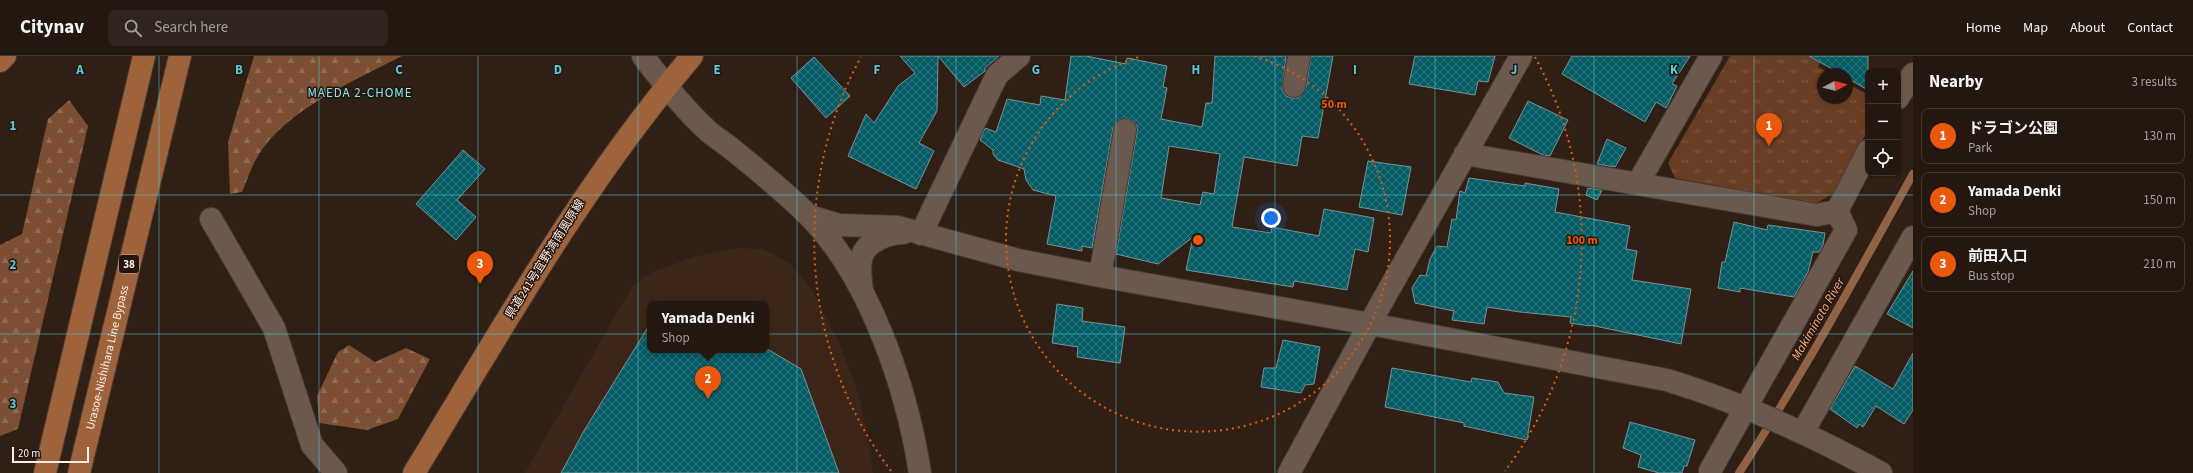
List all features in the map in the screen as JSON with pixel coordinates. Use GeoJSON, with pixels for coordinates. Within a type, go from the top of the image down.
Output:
{"type":"FeatureCollection","features":[{"type":"Feature","properties":{"kind":"main road"},"geometry":{"type":"LineString","coordinates":[[0,61],[5,56]]}},
{"type":"Feature","properties":{"kind":"main road"},"geometry":{"type":"LineString","coordinates":[[45,473],[144,56]]}},
{"type":"Feature","properties":{"kind":"main road","name":"Urasoe-Nishihara Line Bypass"},"geometry":{"type":"LineString","coordinates":[[79,473],[180,56]]}},
{"type":"Feature","properties":{"kind":"main road","name":"県道241号宜野湾南風原線"},"geometry":{"type":"LineString","coordinates":[[414,473],[584,196],[666,87],[692,56]]}},
{"type":"Feature","properties":{"kind":"street"},"geometry":{"type":"LineString","coordinates":[[643,56],[666,87],[710,133],[780,189],[809,216],[842,257],[862,293],[899,377],[914,431],[920,473]]}},
{"type":"Feature","properties":{"kind":"street"},"geometry":{"type":"LineString","coordinates":[[920,234],[997,75],[1019,56]]}},
{"type":"Feature","properties":{"kind":"street"},"geometry":{"type":"LineString","coordinates":[[1294,86],[1299,56]]}},
{"type":"Feature","properties":{"kind":"street"},"geometry":{"type":"LineString","coordinates":[[1298,470],[1370,324],[1520,56]]}},
{"type":"Feature","properties":{"kind":"street"},"geometry":{"type":"LineString","coordinates":[[1638,182],[1711,56]]}},
{"type":"Feature","properties":{"kind":"street"},"geometry":{"type":"LineString","coordinates":[[1901,93],[1913,74]]}},
{"type":"Feature","properties":{"kind":"street"},"geometry":{"type":"LineString","coordinates":[[1100,276],[1125,130]]}},
{"type":"Feature","properties":{"kind":"street"},"geometry":{"type":"LineString","coordinates":[[1465,154],[1638,182],[1818,215],[1837,211]]}},
{"type":"Feature","properties":{"kind":"street"},"geometry":{"type":"LineString","coordinates":[[1837,211],[1865,158]]}},
{"type":"Feature","properties":{"kind":"street"},"geometry":{"type":"LineString","coordinates":[[1710,471],[1751,410],[1846,230],[1837,211]]}},
{"type":"Feature","properties":{"kind":"street"},"geometry":{"type":"LineString","coordinates":[[809,216],[838,226],[884,226],[1018,260],[1627,371],[1667,380],[1751,410],[1796,429],[1881,473]]}},
{"type":"Feature","properties":{"kind":"street"},"geometry":{"type":"LineString","coordinates":[[211,219],[274,328],[312,445],[336,473]]}},
{"type":"Feature","properties":{"kind":"street"},"geometry":{"type":"LineString","coordinates":[[862,293],[861,263],[862,256],[867,248],[889,234],[920,234]]}},
{"type":"Feature","properties":{"kind":"street"},"geometry":{"type":"LineString","coordinates":[[1796,429],[1913,237]]}},
{"type":"Feature","properties":{"kind":"shaded area"},"geometry":{"type":"Polygon","coordinates":[[[736,248],[763,249],[790,263],[811,288],[840,345],[859,396],[869,443],[873,473],[525,473],[633,285],[652,272],[694,257],[736,248]]]}},
{"type":"Feature","properties":{"kind":"green space"},"geometry":{"type":"Polygon","coordinates":[[[254,56],[402,56],[343,86],[303,110],[285,124],[270,139],[258,156],[242,192],[230,194],[228,142],[254,56]]]}},
{"type":"Feature","properties":{"kind":"green space"},"geometry":{"type":"Polygon","coordinates":[[[1730,56],[1823,56],[1818,67],[1820,68],[1817,68],[1817,104],[1853,104],[1853,86],[1865,93],[1865,136],[1836,192],[1815,204],[1675,178],[1668,163],[1730,56]]]}},
{"type":"Feature","properties":{"kind":"green space"},"geometry":{"type":"Polygon","coordinates":[[[69,100],[88,126],[18,429],[0,436],[0,245],[22,234],[48,119],[69,100]]]}},
{"type":"Feature","properties":{"kind":"green space"},"geometry":{"type":"Polygon","coordinates":[[[349,345],[375,362],[406,348],[430,359],[398,419],[367,430],[319,423],[317,396],[338,352],[349,345]]]}},
{"type":"Feature","properties":{"kind":"building"},"geometry":{"type":"Polygon","coordinates":[[[900,56],[938,56],[937,111],[919,143],[934,151],[916,189],[848,156],[866,114],[874,123],[898,86],[915,73],[900,56]]]}},
{"type":"Feature","properties":{"kind":"building"},"geometry":{"type":"Polygon","coordinates":[[[938,56],[999,56],[985,68],[985,71],[964,87],[938,56]]]}},
{"type":"Feature","properties":{"kind":"building"},"geometry":{"type":"Polygon","coordinates":[[[1071,56],[1086,56],[1126,64],[1127,58],[1167,66],[1163,87],[1167,88],[1161,119],[1202,127],[1206,103],[1212,103],[1215,56],[1286,56],[1282,90],[1286,96],[1299,98],[1306,88],[1311,56],[1333,56],[1318,138],[1302,136],[1297,166],[1244,157],[1232,227],[1271,233],[1272,227],[1319,236],[1324,209],[1374,218],[1368,252],[1355,249],[1347,290],[1294,281],[1293,287],[1186,270],[1193,237],[1158,264],[1116,254],[1137,132],[1137,126],[1133,121],[1127,118],[1116,122],[1113,128],[1092,248],[1082,246],[1082,251],[1047,244],[1056,196],[1033,190],[1026,180],[1024,169],[998,160],[993,154],[993,150],[980,140],[985,128],[996,132],[1007,99],[1040,105],[1041,96],[1065,100],[1071,56]],[[1169,146],[1161,198],[1200,205],[1203,192],[1214,194],[1220,154],[1169,146]]]}},
{"type":"Feature","properties":{"kind":"building"},"geometry":{"type":"Polygon","coordinates":[[[1415,56],[1495,56],[1488,82],[1478,81],[1475,95],[1409,84],[1415,56]]]}},
{"type":"Feature","properties":{"kind":"building"},"geometry":{"type":"Polygon","coordinates":[[[1572,56],[1690,56],[1672,84],[1677,86],[1666,108],[1656,102],[1645,122],[1562,74],[1572,56]]]}},
{"type":"Feature","properties":{"kind":"building"},"geometry":{"type":"Polygon","coordinates":[[[1809,56],[1868,56],[1868,68],[1865,68],[1865,88],[1853,81],[1853,68],[1830,68],[1809,56]]]}},
{"type":"Feature","properties":{"kind":"building"},"geometry":{"type":"Polygon","coordinates":[[[814,57],[850,96],[826,118],[791,78],[814,57]]]}},
{"type":"Feature","properties":{"kind":"building"},"geometry":{"type":"Polygon","coordinates":[[[1528,101],[1568,120],[1550,156],[1543,155],[1509,138],[1528,101]]]}},
{"type":"Feature","properties":{"kind":"building"},"geometry":{"type":"Polygon","coordinates":[[[1607,139],[1626,148],[1615,167],[1597,164],[1607,139]]]}},
{"type":"Feature","properties":{"kind":"building"},"geometry":{"type":"Polygon","coordinates":[[[463,150],[485,169],[457,200],[476,217],[456,240],[416,204],[463,150]]]}},
{"type":"Feature","properties":{"kind":"building"},"geometry":{"type":"Polygon","coordinates":[[[1368,161],[1411,167],[1402,215],[1359,207],[1368,161]]]}},
{"type":"Feature","properties":{"kind":"building"},"geometry":{"type":"Polygon","coordinates":[[[1469,178],[1525,186],[1525,183],[1559,189],[1555,212],[1630,226],[1626,249],[1637,251],[1632,280],[1691,289],[1681,344],[1590,325],[1570,323],[1571,317],[1487,307],[1484,324],[1452,320],[1454,311],[1415,303],[1412,288],[1420,275],[1426,276],[1430,259],[1437,246],[1447,247],[1452,219],[1456,220],[1460,191],[1465,193],[1469,178]]]}},
{"type":"Feature","properties":{"kind":"building"},"geometry":{"type":"Polygon","coordinates":[[[1588,188],[1602,190],[1597,200],[1586,195],[1588,188]]]}},
{"type":"Feature","properties":{"kind":"building"},"geometry":{"type":"Polygon","coordinates":[[[1734,222],[1767,230],[1768,225],[1825,233],[1823,245],[1819,252],[1813,252],[1808,272],[1794,297],[1740,288],[1740,292],[1718,288],[1722,262],[1725,262],[1734,222]]]}},
{"type":"Feature","properties":{"kind":"building"},"geometry":{"type":"Polygon","coordinates":[[[1913,271],[1913,328],[1887,314],[1913,271]]]}},
{"type":"Feature","properties":{"kind":"building"},"geometry":{"type":"Polygon","coordinates":[[[1057,304],[1083,308],[1082,321],[1125,327],[1120,363],[1077,357],[1078,347],[1052,343],[1057,304]]]}},
{"type":"Feature","properties":{"kind":"building"},"geometry":{"type":"Polygon","coordinates":[[[647,329],[647,353],[769,353],[769,350],[801,369],[839,473],[561,473],[585,429],[647,329]]]}},
{"type":"Feature","properties":{"kind":"building"},"geometry":{"type":"Polygon","coordinates":[[[1283,340],[1320,347],[1314,384],[1305,385],[1301,393],[1261,387],[1264,368],[1276,368],[1283,340]]]}},
{"type":"Feature","properties":{"kind":"building"},"geometry":{"type":"Polygon","coordinates":[[[1913,353],[1913,410],[1904,424],[1876,406],[1863,427],[1859,424],[1857,428],[1830,409],[1855,366],[1893,389],[1913,353]]]}},
{"type":"Feature","properties":{"kind":"building"},"geometry":{"type":"Polygon","coordinates":[[[1392,368],[1471,382],[1472,378],[1498,382],[1504,393],[1534,397],[1527,440],[1464,426],[1464,423],[1385,407],[1392,368]]]}},
{"type":"Feature","properties":{"kind":"building"},"geometry":{"type":"Polygon","coordinates":[[[1630,422],[1695,440],[1687,466],[1684,466],[1682,473],[1659,473],[1638,467],[1641,455],[1623,448],[1630,422]]]}},
{"type":"Feature","properties":{"kind":"waterway","name":"Makiminato River"},"geometry":{"type":"LineString","coordinates":[[1739,473],[1785,400],[1913,174]]}},
{"type":"Feature","properties":{"kind":"place","name":"ドラゴン公園"},"geometry":{"type":"Point","coordinates":[1769,146]}},
{"type":"Feature","properties":{"kind":"place","name":"前田入口"},"geometry":{"type":"Point","coordinates":[480,284]}},
{"type":"Feature","properties":{"kind":"place","name":"Yamada Denki"},"geometry":{"type":"Point","coordinates":[708,399]}},
{"type":"Feature","properties":{"kind":"district","name":"MAEDA 2-CHOME"},"geometry":{"type":"Point","coordinates":[360,93]}}]}
